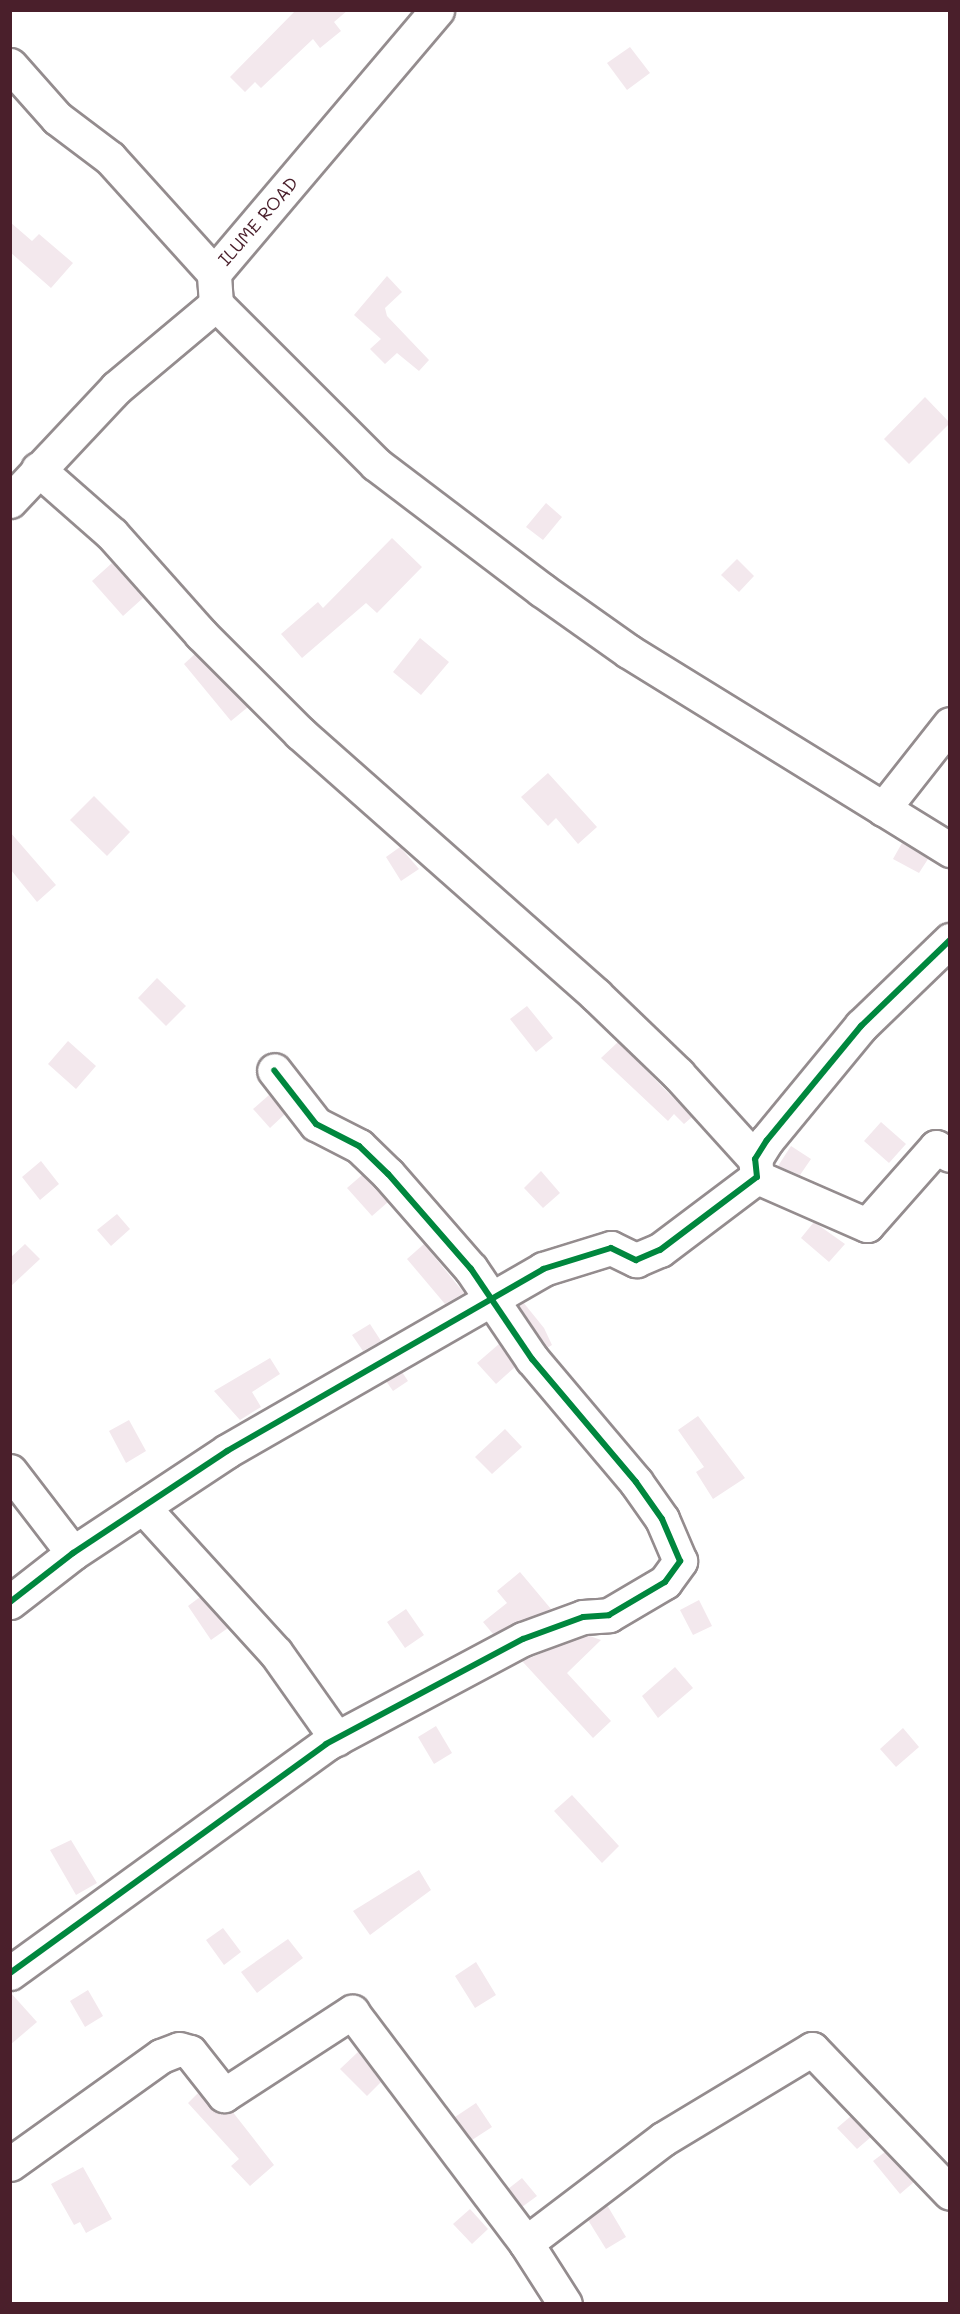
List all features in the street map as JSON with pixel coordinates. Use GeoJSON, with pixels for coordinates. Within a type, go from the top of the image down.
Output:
{"type":"FeatureCollection","features":[{"type":"Feature","properties":{"kind":"street","name":"ILUME ROAD"},"geometry":{"type":"LineString","coordinates":[[10,501],[38,469],[215,288],[437,10]]}},
{"type":"Feature","properties":{"kind":"street"},"geometry":{"type":"LineString","coordinates":[[10,65],[57,118],[110,158],[215,288],[376,464],[523,576],[628,651],[950,850]]}},
{"type":"Feature","properties":{"kind":"street"},"geometry":{"type":"LineString","coordinates":[[38,469],[112,534],[201,634],[300,733],[596,995],[678,1074],[756,1168],[867,1225],[936,1148],[950,1155]]}},
{"type":"Feature","properties":{"kind":"street"},"geometry":{"type":"LineString","coordinates":[[883,809],[950,724]]}},
{"type":"Feature","properties":{"kind":"street"},"geometry":{"type":"LineString","coordinates":[[10,1602],[73,1553],[142,1507],[368,1366],[489,1302],[543,1269],[611,1248],[646,1258],[756,1168],[861,1026],[950,940]]}},
{"type":"Feature","properties":{"kind":"street"},"geometry":{"type":"LineString","coordinates":[[10,1973],[337,1739],[523,1639],[583,1617],[609,1615],[665,1582],[680,1561],[662,1519],[636,1482],[489,1302],[471,1269],[388,1174],[359,1146],[316,1124],[274,1070]]}},
{"type":"Feature","properties":{"kind":"street"},"geometry":{"type":"LineString","coordinates":[[10,1471],[73,1553]]}},
{"type":"Feature","properties":{"kind":"street"},"geometry":{"type":"LineString","coordinates":[[142,1507],[276,1653],[337,1739]]}},
{"type":"Feature","properties":{"kind":"street"},"geometry":{"type":"LineString","coordinates":[[10,2164],[161,2056],[179,2049],[190,2052],[224,2095],[352,2012],[526,2243],[565,2304]]}},
{"type":"Feature","properties":{"kind":"street"},"geometry":{"type":"LineString","coordinates":[[526,2243],[663,2139],[812,2049],[950,2193]]}},
{"type":"Feature","properties":{"kind":"building"},"geometry":{"type":"Polygon","coordinates":[[[296,10],[348,10],[334,22],[341,31],[320,48],[313,39],[261,88],[255,82],[245,92],[230,77],[296,10]]]}},
{"type":"Feature","properties":{"kind":"building"},"geometry":{"type":"Polygon","coordinates":[[[630,47],[650,73],[627,90],[607,63],[630,47]]]}},
{"type":"Feature","properties":{"kind":"building"},"geometry":{"type":"Polygon","coordinates":[[[10,222],[32,241],[39,234],[73,263],[51,288],[10,252],[10,222]]]}},
{"type":"Feature","properties":{"kind":"building"},"geometry":{"type":"Polygon","coordinates":[[[387,276],[402,292],[385,308],[387,316],[429,360],[419,371],[397,353],[385,364],[370,349],[381,339],[354,315],[387,276]]]}},
{"type":"Feature","properties":{"kind":"building"},"geometry":{"type":"Polygon","coordinates":[[[925,397],[950,423],[909,464],[884,439],[925,397]]]}},
{"type":"Feature","properties":{"kind":"building"},"geometry":{"type":"Polygon","coordinates":[[[546,503],[562,517],[543,540],[526,527],[546,503]]]}},
{"type":"Feature","properties":{"kind":"building"},"geometry":{"type":"Polygon","coordinates":[[[392,538],[422,567],[377,613],[366,603],[302,658],[281,634],[318,602],[323,608],[392,538]]]}},
{"type":"Feature","properties":{"kind":"building"},"geometry":{"type":"Polygon","coordinates":[[[737,559],[754,576],[739,592],[721,575],[737,559]]]}},
{"type":"Feature","properties":{"kind":"building"},"geometry":{"type":"Polygon","coordinates":[[[112,563],[143,598],[123,616],[92,581],[112,563]]]}},
{"type":"Feature","properties":{"kind":"building"},"geometry":{"type":"Polygon","coordinates":[[[420,638],[449,662],[421,695],[393,672],[420,638]]]}},
{"type":"Feature","properties":{"kind":"building"},"geometry":{"type":"Polygon","coordinates":[[[195,654],[248,707],[231,721],[184,664],[195,654]]]}},
{"type":"Feature","properties":{"kind":"building"},"geometry":{"type":"Polygon","coordinates":[[[548,773],[597,827],[578,844],[556,818],[548,826],[521,797],[548,773]]]}},
{"type":"Feature","properties":{"kind":"building"},"geometry":{"type":"Polygon","coordinates":[[[94,796],[130,832],[107,856],[70,820],[94,796]]]}},
{"type":"Feature","properties":{"kind":"building"},"geometry":{"type":"Polygon","coordinates":[[[10,832],[56,885],[37,902],[11,870],[10,832]]]}},
{"type":"Feature","properties":{"kind":"building"},"geometry":{"type":"Polygon","coordinates":[[[902,843],[928,859],[919,873],[893,859],[902,843]]]}},
{"type":"Feature","properties":{"kind":"building"},"geometry":{"type":"Polygon","coordinates":[[[400,847],[419,869],[401,881],[386,857],[400,847]]]}},
{"type":"Feature","properties":{"kind":"building"},"geometry":{"type":"Polygon","coordinates":[[[157,978],[186,1006],[166,1026],[138,998],[157,978]]]}},
{"type":"Feature","properties":{"kind":"building"},"geometry":{"type":"Polygon","coordinates":[[[527,1006],[553,1038],[536,1052],[510,1019],[527,1006]]]}},
{"type":"Feature","properties":{"kind":"building"},"geometry":{"type":"Polygon","coordinates":[[[68,1041],[96,1066],[76,1089],[48,1064],[68,1041]]]}},
{"type":"Feature","properties":{"kind":"building"},"geometry":{"type":"Polygon","coordinates":[[[618,1042],[692,1117],[684,1124],[674,1114],[668,1121],[601,1058],[618,1042]]]}},
{"type":"Feature","properties":{"kind":"building"},"geometry":{"type":"Polygon","coordinates":[[[269,1095],[285,1114],[270,1128],[253,1109],[269,1095]]]}},
{"type":"Feature","properties":{"kind":"building"},"geometry":{"type":"Polygon","coordinates":[[[881,1122],[906,1144],[889,1163],[864,1141],[881,1122]]]}},
{"type":"Feature","properties":{"kind":"building"},"geometry":{"type":"Polygon","coordinates":[[[791,1146],[811,1159],[800,1175],[778,1166],[791,1146]]]}},
{"type":"Feature","properties":{"kind":"building"},"geometry":{"type":"Polygon","coordinates":[[[41,1161],[59,1184],[40,1200],[22,1177],[41,1161]]]}},
{"type":"Feature","properties":{"kind":"building"},"geometry":{"type":"Polygon","coordinates":[[[541,1171],[560,1193],[543,1208],[524,1188],[541,1171]]]}},
{"type":"Feature","properties":{"kind":"building"},"geometry":{"type":"Polygon","coordinates":[[[362,1175],[388,1202],[372,1216],[347,1188],[362,1175]]]}},
{"type":"Feature","properties":{"kind":"building"},"geometry":{"type":"Polygon","coordinates":[[[117,1214],[130,1229],[111,1246],[97,1230],[117,1214]]]}},
{"type":"Feature","properties":{"kind":"building"},"geometry":{"type":"Polygon","coordinates":[[[814,1222],[845,1244],[829,1262],[801,1238],[814,1222]]]}},
{"type":"Feature","properties":{"kind":"building"},"geometry":{"type":"Polygon","coordinates":[[[25,1244],[40,1259],[10,1287],[10,1258],[25,1244]]]}},
{"type":"Feature","properties":{"kind":"building"},"geometry":{"type":"Polygon","coordinates":[[[424,1244],[464,1293],[445,1304],[407,1259],[424,1244]]]}},
{"type":"Feature","properties":{"kind":"building"},"geometry":{"type":"Polygon","coordinates":[[[523,1302],[544,1328],[552,1345],[547,1348],[518,1305],[523,1302]]]}},
{"type":"Feature","properties":{"kind":"building"},"geometry":{"type":"Polygon","coordinates":[[[370,1324],[381,1341],[363,1351],[352,1335],[370,1324]]]}},
{"type":"Feature","properties":{"kind":"building"},"geometry":{"type":"Polygon","coordinates":[[[499,1344],[515,1367],[496,1384],[477,1363],[499,1344]]]}},
{"type":"Feature","properties":{"kind":"building"},"geometry":{"type":"Polygon","coordinates":[[[270,1358],[280,1374],[252,1392],[261,1407],[240,1420],[214,1391],[270,1358]]]}},
{"type":"Feature","properties":{"kind":"building"},"geometry":{"type":"Polygon","coordinates":[[[402,1372],[408,1381],[393,1391],[386,1381],[402,1372]]]}},
{"type":"Feature","properties":{"kind":"building"},"geometry":{"type":"Polygon","coordinates":[[[698,1416],[745,1478],[713,1499],[696,1472],[704,1467],[678,1430],[698,1416]]]}},
{"type":"Feature","properties":{"kind":"building"},"geometry":{"type":"Polygon","coordinates":[[[129,1420],[146,1451],[126,1463],[109,1431],[129,1420]]]}},
{"type":"Feature","properties":{"kind":"building"},"geometry":{"type":"Polygon","coordinates":[[[505,1429],[522,1447],[492,1474],[475,1457],[505,1429]]]}},
{"type":"Feature","properties":{"kind":"building"},"geometry":{"type":"Polygon","coordinates":[[[520,1572],[551,1609],[493,1634],[483,1622],[507,1603],[497,1591],[520,1572]]]}},
{"type":"Feature","properties":{"kind":"building"},"geometry":{"type":"Polygon","coordinates":[[[200,1597],[228,1628],[211,1640],[188,1606],[200,1597]]]}},
{"type":"Feature","properties":{"kind":"building"},"geometry":{"type":"Polygon","coordinates":[[[699,1600],[712,1626],[693,1635],[680,1610],[699,1600]]]}},
{"type":"Feature","properties":{"kind":"building"},"geometry":{"type":"Polygon","coordinates":[[[406,1609],[424,1635],[405,1648],[387,1622],[406,1609]]]}},
{"type":"Feature","properties":{"kind":"building"},"geometry":{"type":"Polygon","coordinates":[[[587,1635],[601,1640],[567,1673],[611,1721],[593,1738],[522,1661],[587,1635]]]}},
{"type":"Feature","properties":{"kind":"building"},"geometry":{"type":"Polygon","coordinates":[[[675,1667],[693,1688],[658,1718],[642,1696],[675,1667]]]}},
{"type":"Feature","properties":{"kind":"building"},"geometry":{"type":"Polygon","coordinates":[[[436,1726],[452,1753],[434,1764],[418,1737],[436,1726]]]}},
{"type":"Feature","properties":{"kind":"building"},"geometry":{"type":"Polygon","coordinates":[[[903,1728],[919,1747],[896,1767],[880,1749],[903,1728]]]}},
{"type":"Feature","properties":{"kind":"building"},"geometry":{"type":"Polygon","coordinates":[[[572,1795],[619,1846],[602,1863],[554,1811],[572,1795]]]}},
{"type":"Feature","properties":{"kind":"building"},"geometry":{"type":"Polygon","coordinates":[[[71,1840],[97,1883],[76,1895],[50,1850],[71,1840]]]}},
{"type":"Feature","properties":{"kind":"building"},"geometry":{"type":"Polygon","coordinates":[[[419,1870],[431,1890],[370,1935],[353,1911],[419,1870]]]}},
{"type":"Feature","properties":{"kind":"building"},"geometry":{"type":"Polygon","coordinates":[[[223,1928],[241,1952],[224,1965],[206,1940],[223,1928]]]}},
{"type":"Feature","properties":{"kind":"building"},"geometry":{"type":"Polygon","coordinates":[[[288,1939],[303,1958],[257,1993],[241,1972],[288,1939]]]}},
{"type":"Feature","properties":{"kind":"building"},"geometry":{"type":"Polygon","coordinates":[[[476,1962],[496,1995],[475,2008],[455,1976],[476,1962]]]}},
{"type":"Feature","properties":{"kind":"building"},"geometry":{"type":"Polygon","coordinates":[[[88,1990],[103,2016],[85,2027],[70,2001],[88,1990]]]}},
{"type":"Feature","properties":{"kind":"building"},"geometry":{"type":"Polygon","coordinates":[[[10,1992],[37,2022],[10,2045],[10,1992]]]}},
{"type":"Feature","properties":{"kind":"building"},"geometry":{"type":"Polygon","coordinates":[[[358,2052],[381,2082],[367,2096],[340,2069],[358,2052]]]}},
{"type":"Feature","properties":{"kind":"building"},"geometry":{"type":"Polygon","coordinates":[[[198,2093],[216,2112],[232,2111],[274,2165],[250,2186],[231,2166],[239,2159],[188,2103],[198,2093]]]}},
{"type":"Feature","properties":{"kind":"building"},"geometry":{"type":"Polygon","coordinates":[[[476,2103],[492,2127],[472,2140],[455,2117],[476,2103]]]}},
{"type":"Feature","properties":{"kind":"building"},"geometry":{"type":"Polygon","coordinates":[[[851,2116],[871,2137],[857,2149],[837,2128],[851,2116]]]}},
{"type":"Feature","properties":{"kind":"building"},"geometry":{"type":"Polygon","coordinates":[[[885,2152],[914,2182],[900,2194],[873,2161],[885,2152]]]}},
{"type":"Feature","properties":{"kind":"building"},"geometry":{"type":"Polygon","coordinates":[[[83,2167],[112,2219],[86,2233],[80,2222],[74,2225],[51,2184],[83,2167]]]}},
{"type":"Feature","properties":{"kind":"building"},"geometry":{"type":"Polygon","coordinates":[[[522,2178],[537,2196],[522,2207],[508,2189],[522,2178]]]}},
{"type":"Feature","properties":{"kind":"building"},"geometry":{"type":"Polygon","coordinates":[[[607,2205],[626,2237],[606,2249],[588,2220],[607,2205]]]}},
{"type":"Feature","properties":{"kind":"building"},"geometry":{"type":"Polygon","coordinates":[[[470,2209],[488,2229],[472,2244],[453,2224],[470,2209]]]}},
{"type":"Feature","properties":{"kind":"cycle path"},"geometry":{"type":"LineString","coordinates":[[10,1602],[73,1553],[227,1451],[543,1269],[611,1248],[636,1260],[660,1250],[757,1177],[755,1159],[767,1140],[861,1026],[950,940]]}},
{"type":"Feature","properties":{"kind":"cycle path"},"geometry":{"type":"LineString","coordinates":[[10,1973],[326,1744],[523,1639],[583,1617],[609,1615],[665,1582],[680,1561],[662,1519],[636,1482],[532,1359],[471,1269],[388,1174],[359,1146],[316,1124],[274,1070]]}}]}
